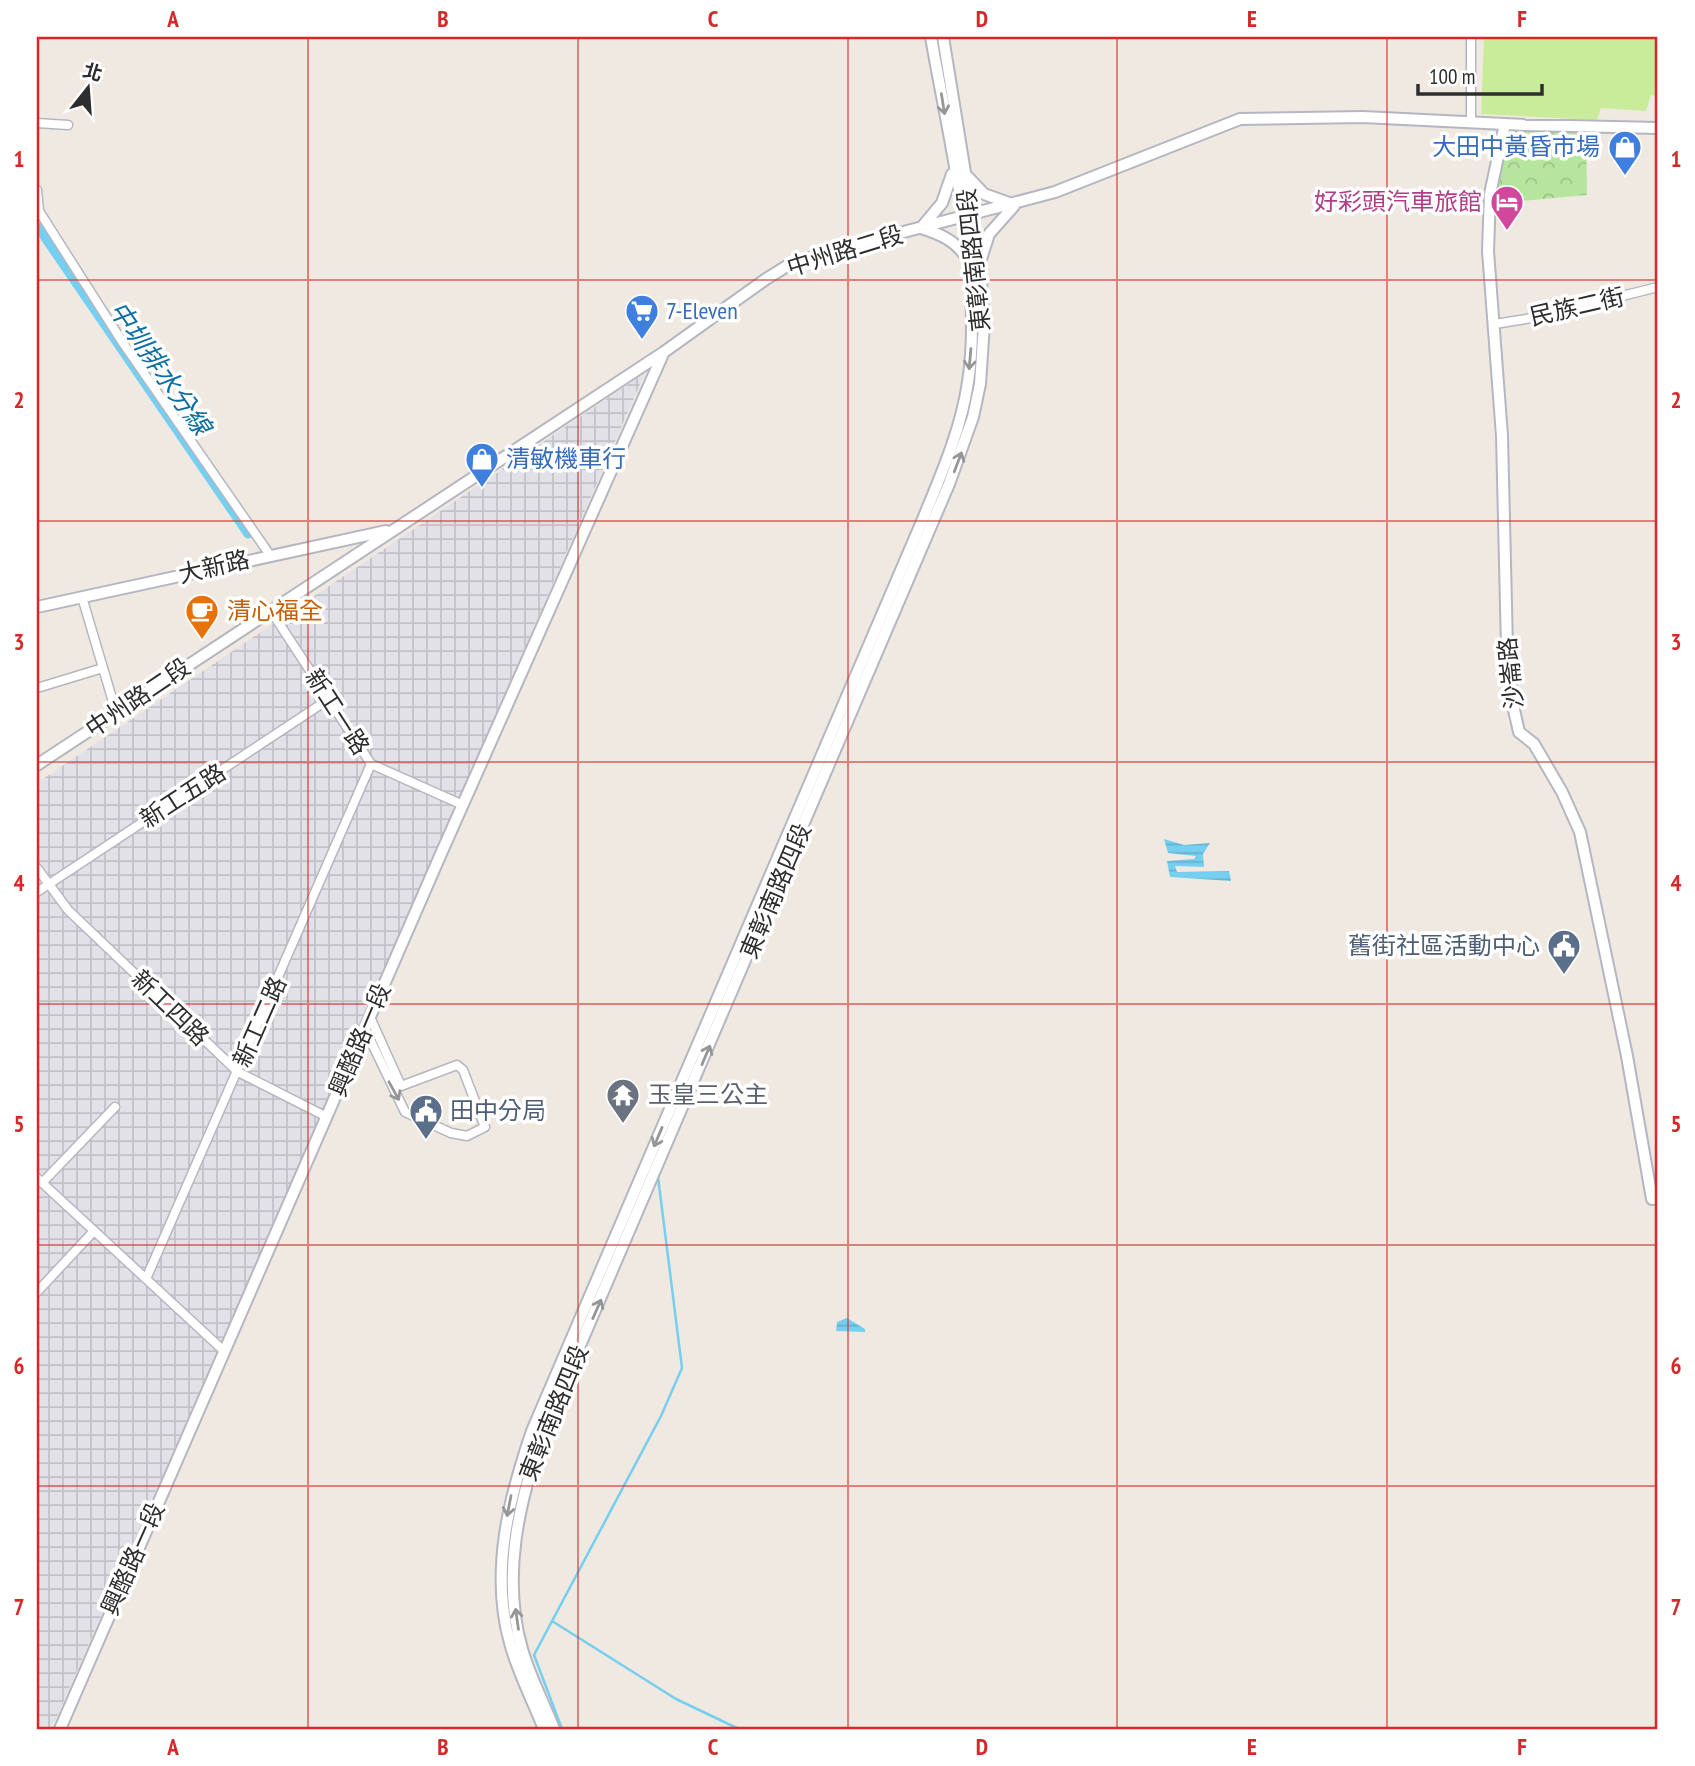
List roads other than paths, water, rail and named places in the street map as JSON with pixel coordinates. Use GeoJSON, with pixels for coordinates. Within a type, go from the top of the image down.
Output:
{"type":"FeatureCollection","features":[{"type":"Feature","properties":{"kind":"street","name":"東彰南路四段"},"geometry":{"type":"LineString","coordinates":[[554,1729],[522,1649],[517,1622],[513,1561],[523,1491],[542,1434],[962,452],[980,384],[983,355],[980,265],[967,217],[932,37]]}},
{"type":"Feature","properties":{"kind":"street","name":"東彰南路四段"},"geometry":{"type":"LineString","coordinates":[[943,37],[959,170]]}},
{"type":"Feature","properties":{"kind":"street"},"geometry":{"type":"LineString","coordinates":[[1471,37],[1471,122]]}},
{"type":"Feature","properties":{"kind":"street","name":"中州路二段"},"geometry":{"type":"LineString","coordinates":[[37,765],[664,352],[787,266],[824,253],[1055,192],[1240,119],[1363,117],[1658,129]]}},
{"type":"Feature","properties":{"kind":"street"},"geometry":{"type":"LineString","coordinates":[[37,123],[68,125]]}},
{"type":"Feature","properties":{"kind":"street","name":"沙崙路"},"geometry":{"type":"LineString","coordinates":[[1505,124],[1488,215],[1488,251],[1502,436],[1507,647],[1512,701],[1520,732],[1535,744],[1562,792],[1580,832],[1655,1199]]}},
{"type":"Feature","properties":{"kind":"street"},"geometry":{"type":"LineString","coordinates":[[968,261],[956,244],[921,228],[942,203],[959,170],[972,185],[985,194],[1015,204],[989,234],[980,265]]}},
{"type":"Feature","properties":{"kind":"street"},"geometry":{"type":"LineString","coordinates":[[37,190],[39,211],[123,343],[270,555]]}},
{"type":"Feature","properties":{"kind":"street","name":"東彰南路四段"},"geometry":{"type":"LineString","coordinates":[[544,1729],[510,1644],[502,1565],[513,1485],[532,1431],[951,448],[964,404],[971,352],[967,217]]}},
{"type":"Feature","properties":{"kind":"street","name":"民族二街"},"geometry":{"type":"LineString","coordinates":[[1495,324],[1538,317],[1658,287]]}},
{"type":"Feature","properties":{"kind":"street","name":"興酪路一段"},"geometry":{"type":"LineString","coordinates":[[60,1729],[370,1017],[664,352]]}},
{"type":"Feature","properties":{"kind":"street","name":"大新路"},"geometry":{"type":"LineString","coordinates":[[37,607],[391,530]]}},
{"type":"Feature","properties":{"kind":"street"},"geometry":{"type":"LineString","coordinates":[[82,597],[116,712]]}},
{"type":"Feature","properties":{"kind":"street","name":"新工一路"},"geometry":{"type":"LineString","coordinates":[[271,611],[371,764],[463,805]]}},
{"type":"Feature","properties":{"kind":"street"},"geometry":{"type":"LineString","coordinates":[[37,688],[103,668]]}},
{"type":"Feature","properties":{"kind":"street","name":"新工五路"},"geometry":{"type":"LineString","coordinates":[[37,892],[329,699]]}},
{"type":"Feature","properties":{"kind":"street","name":"新工二路"},"geometry":{"type":"LineString","coordinates":[[146,1279],[371,764]]}},
{"type":"Feature","properties":{"kind":"street","name":"新工四路"},"geometry":{"type":"LineString","coordinates":[[37,868],[68,910],[238,1072],[327,1117]]}},
{"type":"Feature","properties":{"kind":"street"},"geometry":{"type":"LineString","coordinates":[[365,1030],[405,1112],[451,1133],[467,1136],[485,1127],[463,1070],[457,1065],[401,1086],[370,1017]]}},
{"type":"Feature","properties":{"kind":"street"},"geometry":{"type":"LineString","coordinates":[[115,1107],[39,1181],[224,1351]]}},
{"type":"Feature","properties":{"kind":"street"},"geometry":{"type":"LineString","coordinates":[[37,1292],[93,1232]]}},
{"type":"Feature","properties":{"kind":"water"},"geometry":{"type":"Polygon","coordinates":[[[1164,839],[1184,845],[1210,843],[1203,854],[1204,867],[1175,866],[1177,872],[1229,871],[1231,881],[1170,877],[1167,861],[1194,859],[1196,856],[1168,853],[1164,839]]]}},
{"type":"Feature","properties":{"kind":"water"},"geometry":{"type":"Polygon","coordinates":[[[847,1318],[865,1329],[865,1332],[836,1331],[837,1322],[847,1318]]]}},
{"type":"Feature","properties":{"kind":"waterway","name":"中圳排水分線"},"geometry":{"type":"LineString","coordinates":[[37,226],[248,534]]}},
{"type":"Feature","properties":{"kind":"waterway"},"geometry":{"type":"LineString","coordinates":[[562,1729],[534,1655],[661,1416],[682,1368],[658,1177]]}},
{"type":"Feature","properties":{"kind":"waterway"},"geometry":{"type":"LineString","coordinates":[[552,1621],[676,1699],[739,1729]]}},
{"type":"Feature","properties":{"kind":"place","name":"大田中黃昏市場"},"geometry":{"type":"Point","coordinates":[1625,177]}},
{"type":"Feature","properties":{"kind":"place","name":"好彩頭汽車旅館"},"geometry":{"type":"Point","coordinates":[1507,232]}},
{"type":"Feature","properties":{"kind":"place","name":"7-Eleven"},"geometry":{"type":"Point","coordinates":[642,341]}},
{"type":"Feature","properties":{"kind":"place","name":"清敏機車行"},"geometry":{"type":"Point","coordinates":[482,489]}},
{"type":"Feature","properties":{"kind":"place","name":"清心福全"},"geometry":{"type":"Point","coordinates":[202,641]}},
{"type":"Feature","properties":{"kind":"place","name":"舊街社區活動中心"},"geometry":{"type":"Point","coordinates":[1564,976]}},
{"type":"Feature","properties":{"kind":"place","name":"玉皇三公主"},"geometry":{"type":"Point","coordinates":[623,1125]}},
{"type":"Feature","properties":{"kind":"place","name":"田中分局"},"geometry":{"type":"Point","coordinates":[426,1141]}}]}
